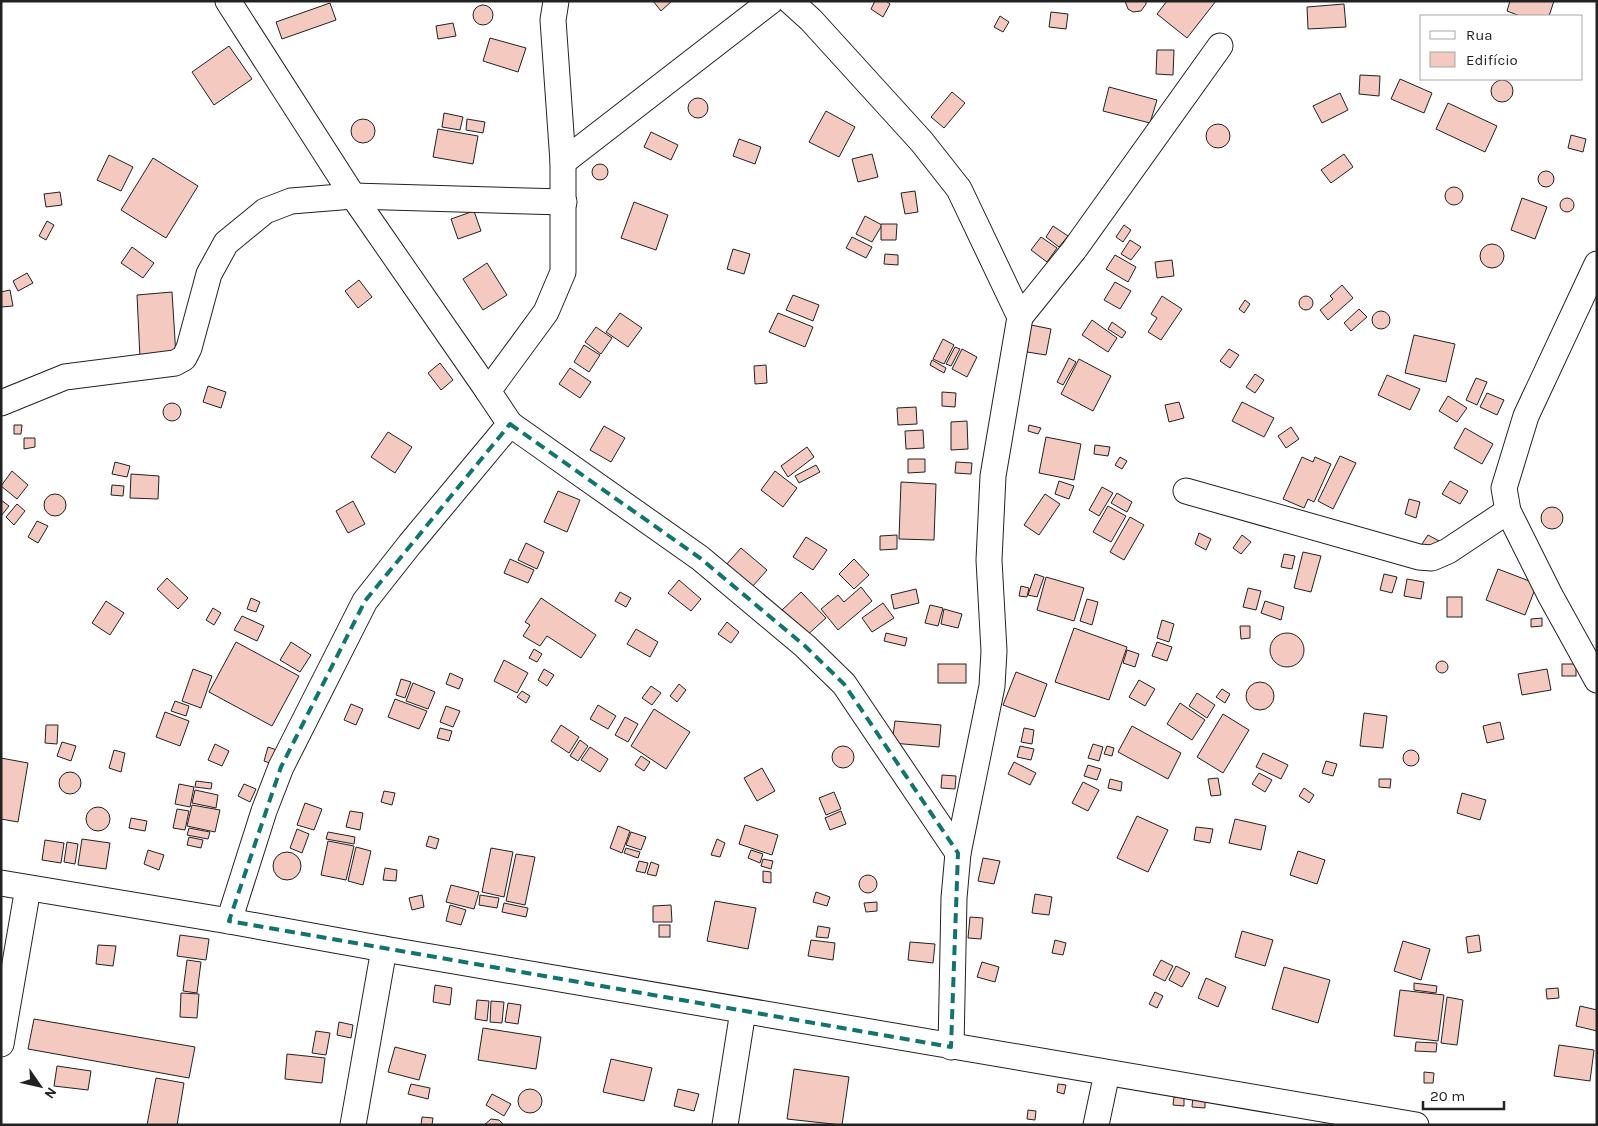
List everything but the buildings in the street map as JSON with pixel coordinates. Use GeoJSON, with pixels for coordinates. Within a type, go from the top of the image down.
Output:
{"type":"FeatureCollection","features":[{"type":"Feature","properties":{"kind":"street"},"geometry":{"type":"LineString","coordinates":[[228,1],[353,196],[510,424],[700,558],[805,646],[844,684],[958,853]]}},
{"type":"Feature","properties":{"kind":"street"},"geometry":{"type":"LineString","coordinates":[[488,391],[546,312],[563,272],[563,162],[553,20],[556,1]]}},
{"type":"Feature","properties":{"kind":"street"},"geometry":{"type":"LineString","coordinates":[[563,162],[771,1]]}},
{"type":"Feature","properties":{"kind":"street"},"geometry":{"type":"LineString","coordinates":[[790,1],[817,11],[959,189],[1020,318]]}},
{"type":"Feature","properties":{"kind":"street"},"geometry":{"type":"LineString","coordinates":[[951,1046],[954,898],[958,853],[992,686],[994,651],[989,560],[993,476],[1020,318],[1074,250],[1220,46]]}},
{"type":"Feature","properties":{"kind":"street"},"geometry":{"type":"LineString","coordinates":[[1,404],[65,377],[175,363],[184,358],[189,348],[209,274],[226,243],[265,211],[291,201],[353,196],[564,202]]}},
{"type":"Feature","properties":{"kind":"street"},"geometry":{"type":"LineString","coordinates":[[1597,264],[1526,416],[1504,488],[1508,511],[1550,595],[1597,680]]}},
{"type":"Feature","properties":{"kind":"street"},"geometry":{"type":"LineString","coordinates":[[229,921],[264,811],[281,767],[365,601],[510,424]]}},
{"type":"Feature","properties":{"kind":"street"},"geometry":{"type":"LineString","coordinates":[[1186,491],[1419,558],[1432,558],[1448,551],[1508,511]]}},
{"type":"Feature","properties":{"kind":"street"},"geometry":{"type":"LineString","coordinates":[[1,883],[1416,1125]]}},
{"type":"Feature","properties":{"kind":"street"},"geometry":{"type":"LineString","coordinates":[[1,1044],[28,888]]}},
{"type":"Feature","properties":{"kind":"street"},"geometry":{"type":"LineString","coordinates":[[353,1125],[384,949]]}},
{"type":"Feature","properties":{"kind":"street"},"geometry":{"type":"LineString","coordinates":[[725,1125],[743,1011]]}},
{"type":"Feature","properties":{"kind":"street"},"geometry":{"type":"LineString","coordinates":[[1096,1125],[1107,1072]]}},
{"type":"Feature","properties":{"kind":"highlighted area"},"geometry":{"type":"Polygon","coordinates":[[[510,424],[700,558],[805,646],[844,684],[958,853],[951,1047],[229,921],[281,767],[365,601],[510,424]]]}}]}
